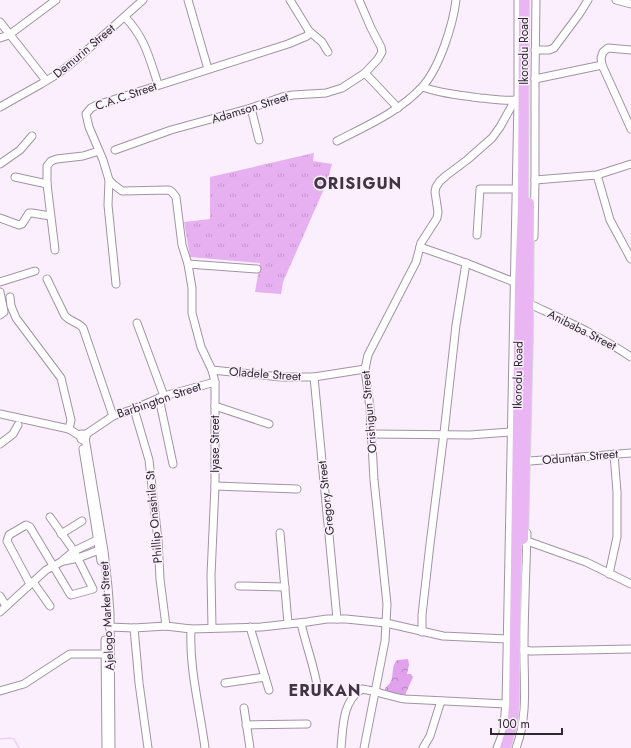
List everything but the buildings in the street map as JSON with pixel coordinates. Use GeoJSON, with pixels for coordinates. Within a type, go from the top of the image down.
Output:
{"type":"FeatureCollection","features":[{"type":"Feature","properties":{"kind":"highway","name":"Ikorodu Road"},"geometry":{"type":"LineString","coordinates":[[504,748],[513,722],[514,704],[523,167],[524,0]]}},
{"type":"Feature","properties":{"kind":"highway","name":"Ikorodu Road"},"geometry":{"type":"LineString","coordinates":[[512,748],[519,723],[520,645],[528,465],[531,0]]}},
{"type":"Feature","properties":{"kind":"street"},"geometry":{"type":"LineString","coordinates":[[0,38],[9,35],[56,0]]}},
{"type":"Feature","properties":{"kind":"street","name":"Demurin Street"},"geometry":{"type":"LineString","coordinates":[[0,102],[44,78],[74,55],[136,0]]}},
{"type":"Feature","properties":{"kind":"street","name":"Demurin Street"},"geometry":{"type":"LineString","coordinates":[[0,107],[59,73],[77,59],[143,0]]}},
{"type":"Feature","properties":{"kind":"street"},"geometry":{"type":"LineString","coordinates":[[188,0],[208,69]]}},
{"type":"Feature","properties":{"kind":"street"},"geometry":{"type":"LineString","coordinates":[[290,0],[309,31],[322,42],[328,52]]}},
{"type":"Feature","properties":{"kind":"street"},"geometry":{"type":"LineString","coordinates":[[337,141],[398,108],[423,87],[444,47],[455,11],[456,0]]}},
{"type":"Feature","properties":{"kind":"street","name":"Ikorodu Road"},"geometry":{"type":"LineString","coordinates":[[497,748],[503,733],[506,704],[516,189],[518,0]]}},
{"type":"Feature","properties":{"kind":"street","name":"Ikorodu Road"},"geometry":{"type":"LineString","coordinates":[[528,465],[535,180],[536,0]]}},
{"type":"Feature","properties":{"kind":"street"},"geometry":{"type":"LineString","coordinates":[[535,50],[549,50],[554,48],[588,0]]}},
{"type":"Feature","properties":{"kind":"street"},"geometry":{"type":"LineString","coordinates":[[616,0],[631,4]]}},
{"type":"Feature","properties":{"kind":"street","name":"Adamson Street"},"geometry":{"type":"LineString","coordinates":[[115,150],[171,130],[251,108],[282,97],[326,93],[342,88],[365,73],[378,59],[382,52],[381,46],[371,28],[361,1]]}},
{"type":"Feature","properties":{"kind":"street"},"geometry":{"type":"LineString","coordinates":[[125,17],[146,47],[158,84]]}},
{"type":"Feature","properties":{"kind":"street"},"geometry":{"type":"LineString","coordinates":[[0,22],[44,78]]}},
{"type":"Feature","properties":{"kind":"street","name":"C.A.C Street"},"geometry":{"type":"LineString","coordinates":[[109,180],[86,117],[88,110],[97,104],[295,42],[307,36],[309,31]]}},
{"type":"Feature","properties":{"kind":"street"},"geometry":{"type":"LineString","coordinates":[[631,50],[608,48],[603,52],[601,58],[602,65],[631,129]]}},
{"type":"Feature","properties":{"kind":"street"},"geometry":{"type":"LineString","coordinates":[[535,79],[602,65]]}},
{"type":"Feature","properties":{"kind":"street"},"geometry":{"type":"LineString","coordinates":[[365,73],[398,108]]}},
{"type":"Feature","properties":{"kind":"street"},"geometry":{"type":"LineString","coordinates":[[423,87],[438,92],[455,95],[516,100]]}},
{"type":"Feature","properties":{"kind":"street","name":"Orishigun Street"},"geometry":{"type":"LineString","coordinates":[[364,748],[385,641],[387,604],[374,480],[370,408],[365,369],[368,355],[416,262],[420,247],[438,215],[435,192],[436,187],[447,175],[492,138],[500,128],[516,100]]}},
{"type":"Feature","properties":{"kind":"street"},"geometry":{"type":"LineString","coordinates":[[251,108],[259,140]]}},
{"type":"Feature","properties":{"kind":"street"},"geometry":{"type":"LineString","coordinates":[[0,164],[20,150],[32,136]]}},
{"type":"Feature","properties":{"kind":"street"},"geometry":{"type":"LineString","coordinates":[[55,250],[50,216],[47,166],[51,161],[57,159],[83,156],[99,151]]}},
{"type":"Feature","properties":{"kind":"street"},"geometry":{"type":"LineString","coordinates":[[535,180],[597,175],[631,164]]}},
{"type":"Feature","properties":{"kind":"street"},"geometry":{"type":"LineString","coordinates":[[597,175],[610,220],[631,259]]}},
{"type":"Feature","properties":{"kind":"street"},"geometry":{"type":"LineString","coordinates":[[15,178],[47,184]]}},
{"type":"Feature","properties":{"kind":"street"},"geometry":{"type":"LineString","coordinates":[[109,180],[122,191],[169,190],[172,192],[176,197],[181,238],[188,264],[257,269]]}},
{"type":"Feature","properties":{"kind":"street"},"geometry":{"type":"LineString","coordinates":[[109,180],[108,205],[116,284]]}},
{"type":"Feature","properties":{"kind":"street"},"geometry":{"type":"LineString","coordinates":[[477,235],[480,189],[516,189]]}},
{"type":"Feature","properties":{"kind":"street"},"geometry":{"type":"LineString","coordinates":[[0,218],[19,225],[22,224],[29,213],[50,216]]}},
{"type":"Feature","properties":{"kind":"street"},"geometry":{"type":"LineString","coordinates":[[420,247],[514,282]]}},
{"type":"Feature","properties":{"kind":"street"},"geometry":{"type":"LineString","coordinates":[[422,632],[422,615],[456,325],[466,263]]}},
{"type":"Feature","properties":{"kind":"street","name":"Iyase Street"},"geometry":{"type":"LineString","coordinates":[[188,264],[192,288],[192,313],[202,347],[212,370],[215,382],[215,486],[211,575],[212,628]]}},
{"type":"Feature","properties":{"kind":"street"},"geometry":{"type":"LineString","coordinates":[[0,282],[35,271]]}},
{"type":"Feature","properties":{"kind":"street"},"geometry":{"type":"LineString","coordinates":[[47,279],[65,316],[83,328],[113,416]]}},
{"type":"Feature","properties":{"kind":"street"},"geometry":{"type":"LineString","coordinates":[[0,292],[4,309],[4,312],[0,315]]}},
{"type":"Feature","properties":{"kind":"street"},"geometry":{"type":"LineString","coordinates":[[10,297],[11,306],[16,318],[61,378],[72,420],[70,429]]}},
{"type":"Feature","properties":{"kind":"street","name":"Anibaba Street"},"geometry":{"type":"LineString","coordinates":[[532,305],[587,332],[631,357]]}},
{"type":"Feature","properties":{"kind":"street"},"geometry":{"type":"LineString","coordinates":[[137,323],[162,397],[173,464]]}},
{"type":"Feature","properties":{"kind":"street","name":"Oladele Street"},"geometry":{"type":"LineString","coordinates":[[212,370],[281,378],[314,377],[365,369]]}},
{"type":"Feature","properties":{"kind":"street","name":"Gregory Street"},"geometry":{"type":"LineString","coordinates":[[314,377],[336,619]]}},
{"type":"Feature","properties":{"kind":"street","name":"Barbington Street"},"geometry":{"type":"LineString","coordinates":[[83,437],[113,416],[162,397],[215,382]]}},
{"type":"Feature","properties":{"kind":"street"},"geometry":{"type":"LineString","coordinates":[[216,406],[269,424]]}},
{"type":"Feature","properties":{"kind":"street","name":"Phillip Onashile St"},"geometry":{"type":"LineString","coordinates":[[134,409],[146,448],[149,465],[166,626]]}},
{"type":"Feature","properties":{"kind":"street"},"geometry":{"type":"LineString","coordinates":[[0,414],[70,429],[83,437]]}},
{"type":"Feature","properties":{"kind":"street"},"geometry":{"type":"LineString","coordinates":[[0,444],[13,434],[18,425]]}},
{"type":"Feature","properties":{"kind":"street"},"geometry":{"type":"LineString","coordinates":[[372,434],[470,434],[511,432]]}},
{"type":"Feature","properties":{"kind":"street","name":"Ajelogo Market Street"},"geometry":{"type":"LineString","coordinates":[[83,437],[106,611],[106,748]]}},
{"type":"Feature","properties":{"kind":"street","name":"Ajelogo Market Street"},"geometry":{"type":"LineString","coordinates":[[83,437],[104,551],[108,587],[110,627],[111,748]]}},
{"type":"Feature","properties":{"kind":"street","name":"Oduntan Street"},"geometry":{"type":"LineString","coordinates":[[528,465],[631,453]]}},
{"type":"Feature","properties":{"kind":"street"},"geometry":{"type":"LineString","coordinates":[[609,574],[617,537],[617,492],[614,454]]}},
{"type":"Feature","properties":{"kind":"street"},"geometry":{"type":"LineString","coordinates":[[215,486],[297,489]]}},
{"type":"Feature","properties":{"kind":"street","name":"Ikorodu Road"},"geometry":{"type":"LineString","coordinates":[[516,748],[524,718],[527,541],[526,512]]}},
{"type":"Feature","properties":{"kind":"street"},"geometry":{"type":"LineString","coordinates":[[50,517],[74,550],[93,587],[92,590],[71,595],[30,527],[26,525],[9,535],[7,541],[31,583],[50,606]]}},
{"type":"Feature","properties":{"kind":"street"},"geometry":{"type":"LineString","coordinates":[[61,534],[82,521]]}},
{"type":"Feature","properties":{"kind":"street"},"geometry":{"type":"LineString","coordinates":[[280,533],[288,623]]}},
{"type":"Feature","properties":{"kind":"street"},"geometry":{"type":"LineString","coordinates":[[61,562],[74,550],[97,540]]}},
{"type":"Feature","properties":{"kind":"street"},"geometry":{"type":"LineString","coordinates":[[527,541],[586,562],[631,584]]}},
{"type":"Feature","properties":{"kind":"street"},"geometry":{"type":"LineString","coordinates":[[0,612],[46,570],[61,562],[78,558],[99,550]]}},
{"type":"Feature","properties":{"kind":"street"},"geometry":{"type":"LineString","coordinates":[[239,586],[285,587]]}},
{"type":"Feature","properties":{"kind":"street"},"geometry":{"type":"LineString","coordinates":[[0,596],[6,606]]}},
{"type":"Feature","properties":{"kind":"street"},"geometry":{"type":"LineString","coordinates":[[110,627],[134,628],[166,626],[191,630],[250,627],[336,619],[386,623],[443,636],[507,639]]}},
{"type":"Feature","properties":{"kind":"street"},"geometry":{"type":"LineString","coordinates":[[301,623],[314,669],[318,691]]}},
{"type":"Feature","properties":{"kind":"street"},"geometry":{"type":"LineString","coordinates":[[250,627],[268,690]]}},
{"type":"Feature","properties":{"kind":"street"},"geometry":{"type":"LineString","coordinates":[[134,628],[140,690],[148,748]]}},
{"type":"Feature","properties":{"kind":"street"},"geometry":{"type":"LineString","coordinates":[[191,630],[190,648],[205,748]]}},
{"type":"Feature","properties":{"kind":"street"},"geometry":{"type":"LineString","coordinates":[[524,650],[631,649]]}},
{"type":"Feature","properties":{"kind":"street"},"geometry":{"type":"LineString","coordinates":[[0,692],[24,684],[70,654],[105,654]]}},
{"type":"Feature","properties":{"kind":"street"},"geometry":{"type":"LineString","coordinates":[[226,683],[265,677]]}},
{"type":"Feature","properties":{"kind":"street"},"geometry":{"type":"LineString","coordinates":[[341,748],[347,708],[350,702],[362,689],[375,690],[399,698],[506,704]]}},
{"type":"Feature","properties":{"kind":"street"},"geometry":{"type":"LineString","coordinates":[[423,748],[430,736],[441,701]]}},
{"type":"Feature","properties":{"kind":"street"},"geometry":{"type":"LineString","coordinates":[[244,708],[250,748]]}},
{"type":"Feature","properties":{"kind":"street"},"geometry":{"type":"LineString","coordinates":[[246,726],[307,724]]}},
{"type":"Feature","properties":{"kind":"green space"},"geometry":{"type":"Polygon","coordinates":[[[314,153],[313,161],[332,164],[327,182],[283,282],[281,294],[255,292],[260,263],[190,257],[184,222],[210,219],[210,177],[314,153]]]}},
{"type":"Feature","properties":{"kind":"green space"},"geometry":{"type":"Polygon","coordinates":[[[408,659],[409,665],[407,674],[411,674],[413,677],[405,695],[385,691],[385,688],[391,682],[393,667],[397,660],[408,659]]]}},
{"type":"Feature","properties":{"kind":"waterway"},"geometry":{"type":"LineString","coordinates":[[0,739],[14,739],[19,748]]}},
{"type":"Feature","properties":{"kind":"district","name":"ORISIGUN"},"geometry":{"type":"Point","coordinates":[358,183]}},
{"type":"Feature","properties":{"kind":"district","name":"ERUKAN"},"geometry":{"type":"Point","coordinates":[325,690]}}]}
